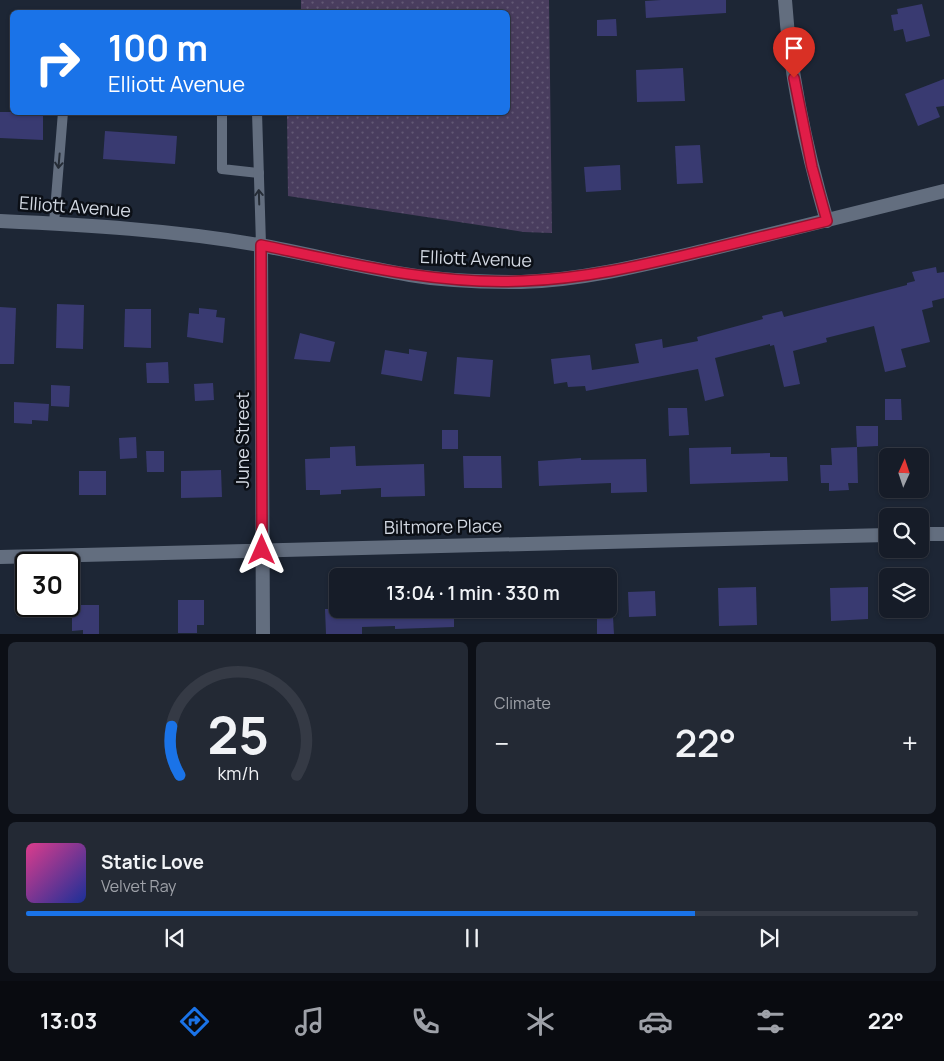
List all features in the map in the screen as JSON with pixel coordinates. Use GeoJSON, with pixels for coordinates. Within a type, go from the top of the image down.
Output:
{"type":"FeatureCollection","features":[{"type":"Feature","properties":{"kind":"street"},"geometry":{"type":"LineString","coordinates":[[784,0],[796,96],[812,167],[827,221]]}},
{"type":"Feature","properties":{"kind":"street","name":"Elliott Avenue"},"geometry":{"type":"LineString","coordinates":[[0,221],[115,227],[216,238],[261,245],[410,275],[454,280],[521,282],[577,277],[632,268],[944,191]]}},
{"type":"Feature","properties":{"kind":"street","name":"June Street"},"geometry":{"type":"LineString","coordinates":[[261,245],[263,634]]}},
{"type":"Feature","properties":{"kind":"street"},"geometry":{"type":"LineString","coordinates":[[929,534],[944,534]]}},
{"type":"Feature","properties":{"kind":"street","name":"Biltmore Place"},"geometry":{"type":"LineString","coordinates":[[0,557],[879,535]]}},
{"type":"Feature","properties":{"kind":"lane"},"geometry":{"type":"LineString","coordinates":[[54,224],[63,115]]}},
{"type":"Feature","properties":{"kind":"lane"},"geometry":{"type":"LineString","coordinates":[[222,115],[222,168],[258,173]]}},
{"type":"Feature","properties":{"kind":"lane"},"geometry":{"type":"LineString","coordinates":[[257,115],[261,245]]}},
{"type":"Feature","properties":{"kind":"shaded area"},"geometry":{"type":"Polygon","coordinates":[[[301,0],[549,0],[552,233],[524,232],[288,196],[287,115],[510,115],[510,10],[301,10],[301,0]]]}},
{"type":"Feature","properties":{"kind":"building"},"geometry":{"type":"Polygon","coordinates":[[[726,0],[726,13],[646,18],[645,1],[726,0]]]}},
{"type":"Feature","properties":{"kind":"building"},"geometry":{"type":"Polygon","coordinates":[[[922,4],[930,36],[906,42],[903,29],[894,31],[891,15],[898,14],[897,9],[922,4]]]}},
{"type":"Feature","properties":{"kind":"building"},"geometry":{"type":"Polygon","coordinates":[[[616,19],[617,36],[597,36],[597,20],[616,19]]]}},
{"type":"Feature","properties":{"kind":"building"},"geometry":{"type":"Polygon","coordinates":[[[683,68],[685,101],[637,102],[636,70],[683,68]]]}},
{"type":"Feature","properties":{"kind":"building"},"geometry":{"type":"Polygon","coordinates":[[[944,79],[944,106],[936,107],[940,117],[918,126],[905,94],[944,79]]]}},
{"type":"Feature","properties":{"kind":"building"},"geometry":{"type":"Polygon","coordinates":[[[0,112],[10,112],[10,115],[43,115],[43,140],[0,138],[0,112]]]}},
{"type":"Feature","properties":{"kind":"building"},"geometry":{"type":"Polygon","coordinates":[[[105,131],[177,136],[175,164],[103,159],[105,131]]]}},
{"type":"Feature","properties":{"kind":"building"},"geometry":{"type":"Polygon","coordinates":[[[700,145],[703,183],[677,184],[675,146],[700,145]]]}},
{"type":"Feature","properties":{"kind":"building"},"geometry":{"type":"Polygon","coordinates":[[[620,165],[621,190],[586,192],[584,167],[620,165]]]}},
{"type":"Feature","properties":{"kind":"building"},"geometry":{"type":"Polygon","coordinates":[[[936,267],[937,273],[944,272],[944,298],[932,301],[933,307],[922,310],[930,342],[901,349],[906,367],[885,372],[874,326],[826,338],[827,342],[793,351],[800,384],[784,387],[774,345],[770,346],[770,344],[715,358],[724,396],[705,401],[698,369],[586,391],[585,386],[568,387],[567,382],[554,384],[551,359],[590,355],[592,370],[639,363],[635,344],[662,339],[663,348],[698,341],[697,337],[763,319],[762,316],[782,311],[784,317],[907,285],[907,283],[915,281],[912,272],[936,267]]]}},
{"type":"Feature","properties":{"kind":"building"},"geometry":{"type":"Polygon","coordinates":[[[57,304],[84,305],[83,349],[56,348],[57,304]]]}},
{"type":"Feature","properties":{"kind":"building"},"geometry":{"type":"Polygon","coordinates":[[[0,307],[16,308],[14,364],[0,364],[0,307]]]}},
{"type":"Feature","properties":{"kind":"building"},"geometry":{"type":"Polygon","coordinates":[[[199,308],[217,310],[216,317],[225,318],[223,343],[187,337],[189,313],[199,314],[199,308]]]}},
{"type":"Feature","properties":{"kind":"building"},"geometry":{"type":"Polygon","coordinates":[[[125,309],[151,309],[151,348],[124,347],[125,309]]]}},
{"type":"Feature","properties":{"kind":"building"},"geometry":{"type":"Polygon","coordinates":[[[300,333],[335,342],[330,362],[294,359],[300,333]]]}},
{"type":"Feature","properties":{"kind":"building"},"geometry":{"type":"Polygon","coordinates":[[[409,349],[427,352],[422,381],[381,374],[385,350],[409,354],[409,349]]]}},
{"type":"Feature","properties":{"kind":"building"},"geometry":{"type":"Polygon","coordinates":[[[457,357],[493,360],[490,397],[454,394],[457,357]]]}},
{"type":"Feature","properties":{"kind":"building"},"geometry":{"type":"Polygon","coordinates":[[[168,362],[169,383],[147,383],[146,363],[168,362]]]}},
{"type":"Feature","properties":{"kind":"building"},"geometry":{"type":"Polygon","coordinates":[[[213,383],[214,400],[195,401],[194,384],[213,383]]]}},
{"type":"Feature","properties":{"kind":"building"},"geometry":{"type":"Polygon","coordinates":[[[51,385],[70,386],[69,407],[51,406],[51,385]]]}},
{"type":"Feature","properties":{"kind":"building"},"geometry":{"type":"Polygon","coordinates":[[[885,399],[901,399],[902,420],[885,420],[885,399]]]}},
{"type":"Feature","properties":{"kind":"building"},"geometry":{"type":"Polygon","coordinates":[[[14,402],[49,404],[48,421],[32,420],[32,424],[14,423],[14,402]]]}},
{"type":"Feature","properties":{"kind":"building"},"geometry":{"type":"Polygon","coordinates":[[[668,408],[687,408],[689,435],[669,436],[668,408]]]}},
{"type":"Feature","properties":{"kind":"building"},"geometry":{"type":"Polygon","coordinates":[[[856,426],[878,426],[878,446],[857,447],[856,426]]]}},
{"type":"Feature","properties":{"kind":"building"},"geometry":{"type":"Polygon","coordinates":[[[442,430],[458,430],[458,449],[442,449],[442,430]]]}},
{"type":"Feature","properties":{"kind":"building"},"geometry":{"type":"Polygon","coordinates":[[[136,437],[137,458],[120,459],[119,438],[136,437]]]}},
{"type":"Feature","properties":{"kind":"building"},"geometry":{"type":"Polygon","coordinates":[[[355,446],[356,466],[424,464],[425,496],[381,497],[381,488],[341,490],[341,494],[320,495],[320,490],[306,490],[305,459],[330,458],[330,447],[355,446]]]}},
{"type":"Feature","properties":{"kind":"building"},"geometry":{"type":"Polygon","coordinates":[[[731,447],[731,454],[770,453],[770,457],[787,457],[788,481],[690,484],[689,448],[731,447]]]}},
{"type":"Feature","properties":{"kind":"building"},"geometry":{"type":"Polygon","coordinates":[[[857,447],[858,483],[848,483],[849,490],[829,491],[829,483],[821,483],[820,465],[832,465],[831,448],[857,447]]]}},
{"type":"Feature","properties":{"kind":"building"},"geometry":{"type":"Polygon","coordinates":[[[146,451],[164,451],[164,472],[147,472],[146,451]]]}},
{"type":"Feature","properties":{"kind":"building"},"geometry":{"type":"Polygon","coordinates":[[[463,456],[501,456],[502,488],[464,488],[463,456]]]}},
{"type":"Feature","properties":{"kind":"building"},"geometry":{"type":"Polygon","coordinates":[[[581,458],[581,460],[646,459],[647,492],[611,493],[611,483],[539,486],[538,461],[581,458]]]}},
{"type":"Feature","properties":{"kind":"building"},"geometry":{"type":"Polygon","coordinates":[[[221,470],[222,497],[181,498],[181,471],[221,470]]]}},
{"type":"Feature","properties":{"kind":"building"},"geometry":{"type":"Polygon","coordinates":[[[79,471],[106,471],[106,495],[79,495],[79,471]]]}},
{"type":"Feature","properties":{"kind":"building"},"geometry":{"type":"Polygon","coordinates":[[[756,587],[757,625],[719,626],[718,588],[756,587]]]}},
{"type":"Feature","properties":{"kind":"building"},"geometry":{"type":"Polygon","coordinates":[[[868,587],[868,619],[831,621],[830,588],[868,587]]]}},
{"type":"Feature","properties":{"kind":"building"},"geometry":{"type":"Polygon","coordinates":[[[655,591],[656,616],[629,617],[628,592],[655,591]]]}},
{"type":"Feature","properties":{"kind":"building"},"geometry":{"type":"Polygon","coordinates":[[[178,600],[204,600],[204,625],[197,625],[197,633],[178,633],[178,600]]]}},
{"type":"Feature","properties":{"kind":"building"},"geometry":{"type":"Polygon","coordinates":[[[80,605],[99,605],[99,634],[83,634],[83,630],[72,631],[72,617],[80,617],[80,605]]]}},
{"type":"Feature","properties":{"kind":"building"},"geometry":{"type":"Polygon","coordinates":[[[325,609],[329,609],[329,618],[454,618],[454,627],[395,629],[395,626],[362,627],[362,634],[326,634],[325,609]]]}},
{"type":"Feature","properties":{"kind":"building"},"geometry":{"type":"Polygon","coordinates":[[[597,618],[613,618],[614,634],[597,634],[597,618]]]}},
{"type":"Feature","properties":{"kind":"route"},"geometry":{"type":"LineString","coordinates":[[262,550],[261,245],[410,275],[454,280],[521,282],[577,277],[632,268],[827,221],[812,167],[796,96],[794,78]]}}]}
